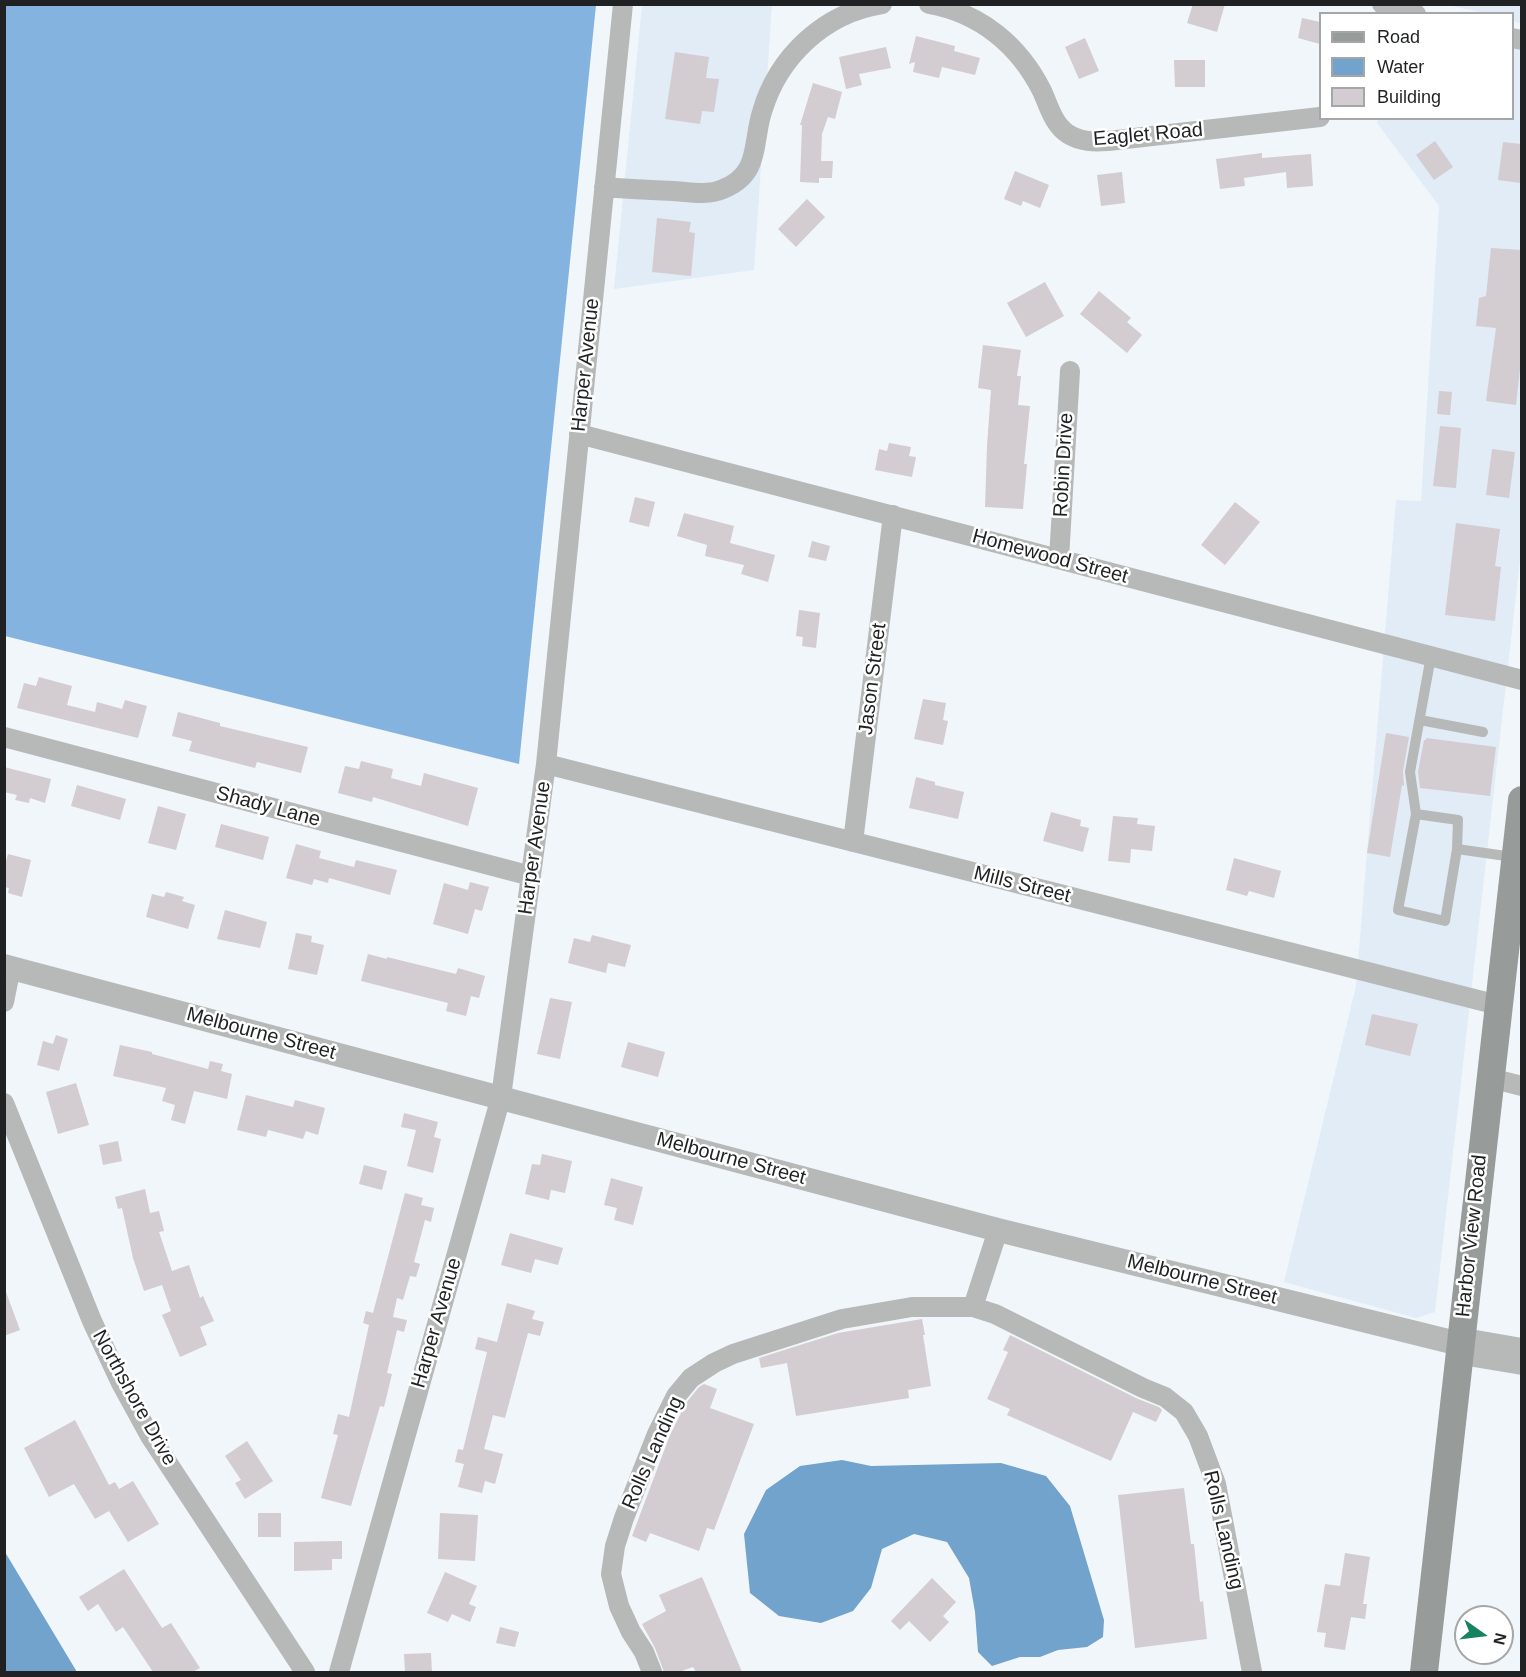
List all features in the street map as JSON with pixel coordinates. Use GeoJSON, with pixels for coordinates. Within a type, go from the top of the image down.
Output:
{"type":"FeatureCollection","features":[{"type":"Feature","properties":{"kind":"main road","name":"Harbor View Road"},"geometry":{"type":"LineString","coordinates":[[1424,1672],[1521,800]]}},
{"type":"Feature","properties":{"kind":"street","name":"Harper Avenue"},"geometry":{"type":"LineString","coordinates":[[339,1672],[501,1097],[546,764],[623,4]]}},
{"type":"Feature","properties":{"kind":"street"},"geometry":{"type":"LineString","coordinates":[[604,187],[701,193],[722,190],[740,179],[753,162],[761,114],[768,92],[779,71],[793,53],[810,36],[830,23],[850,13],[882,4]]}},
{"type":"Feature","properties":{"kind":"street","name":"Eaglet Road"},"geometry":{"type":"LineString","coordinates":[[929,4],[965,14],[1005,40],[1034,76],[1053,118],[1068,134],[1087,142],[1319,117]]}},
{"type":"Feature","properties":{"kind":"street","name":"Robin Drive"},"geometry":{"type":"LineString","coordinates":[[1059,559],[1070,371]]}},
{"type":"Feature","properties":{"kind":"street","name":"Homewood Street"},"geometry":{"type":"LineString","coordinates":[[579,434],[1521,680]]}},
{"type":"Feature","properties":{"kind":"street","name":"Jason Street"},"geometry":{"type":"LineString","coordinates":[[853,842],[892,515]]}},
{"type":"Feature","properties":{"kind":"street","name":"Shady Lane"},"geometry":{"type":"LineString","coordinates":[[4,737],[531,876]]}},
{"type":"Feature","properties":{"kind":"street","name":"Mills Street"},"geometry":{"type":"LineString","coordinates":[[546,764],[1498,1005]]}},
{"type":"Feature","properties":{"kind":"street"},"geometry":{"type":"LineString","coordinates":[[4,1002],[8,966]]}},
{"type":"Feature","properties":{"kind":"street","name":"Melbourne Street"},"geometry":{"type":"LineString","coordinates":[[8,966],[998,1230],[1460,1344]]}},
{"type":"Feature","properties":{"kind":"street"},"geometry":{"type":"LineString","coordinates":[[1490,1078],[1521,1086]]}},
{"type":"Feature","properties":{"kind":"street","name":"Northshore Drive"},"geometry":{"type":"LineString","coordinates":[[4,1103],[92,1321],[121,1383],[150,1436],[305,1672]]}},
{"type":"Feature","properties":{"kind":"street"},"geometry":{"type":"LineString","coordinates":[[973,1307],[998,1230]]}},
{"type":"Feature","properties":{"kind":"street","name":"Rolls Landing"},"geometry":{"type":"LineString","coordinates":[[652,1672],[619,1606],[611,1574],[618,1537],[648,1454],[676,1396],[691,1378],[714,1362],[733,1354],[842,1319],[912,1307],[973,1307],[995,1314],[1165,1397],[1184,1412],[1198,1436],[1216,1484],[1252,1672]]}},
{"type":"Feature","properties":{"kind":"street"},"geometry":{"type":"LineString","coordinates":[[1460,1344],[1476,1340],[1521,1348]]}},
{"type":"Feature","properties":{"kind":"street"},"geometry":{"type":"LineString","coordinates":[[1460,1344],[1474,1357],[1521,1365]]}},
{"type":"Feature","properties":{"kind":"lane"},"geometry":{"type":"LineString","coordinates":[[1416,814],[1458,820],[1458,849],[1445,921],[1398,910],[1416,814],[1410,772],[1431,656]]}},
{"type":"Feature","properties":{"kind":"lane"},"geometry":{"type":"LineString","coordinates":[[1420,720],[1483,732]]}},
{"type":"Feature","properties":{"kind":"lane"},"geometry":{"type":"LineString","coordinates":[[1458,849],[1515,857]]}},
{"type":"Feature","properties":{"kind":"shaded area"},"geometry":{"type":"Polygon","coordinates":[[[5,4],[596,5],[519,764],[5,636],[5,4]]]}},
{"type":"Feature","properties":{"kind":"shaded area"},"geometry":{"type":"Polygon","coordinates":[[[642,5],[772,5],[754,270],[614,289],[642,5]]]}},
{"type":"Feature","properties":{"kind":"shaded area"},"geometry":{"type":"Polygon","coordinates":[[[1448,5],[1521,5],[1521,24],[1514,21],[1514,12],[1479,12],[1448,5]]]}},
{"type":"Feature","properties":{"kind":"shaded area"},"geometry":{"type":"Polygon","coordinates":[[[1514,47],[1522,50],[1521,551],[1435,1312],[1416,1318],[1284,1282],[1356,986],[1396,500],[1421,501],[1439,206],[1377,123],[1378,120],[1514,120],[1514,47]]]}},
{"type":"Feature","properties":{"kind":"water"},"geometry":{"type":"Polygon","coordinates":[[[842,1460],[871,1466],[1001,1463],[1046,1476],[1070,1506],[1104,1620],[1103,1637],[1087,1647],[1058,1650],[1040,1657],[1020,1657],[992,1666],[978,1652],[975,1612],[969,1578],[947,1542],[914,1534],[882,1549],[871,1588],[853,1611],[821,1623],[779,1616],[750,1593],[744,1534],[766,1490],[800,1466],[842,1460]]]}},
{"type":"Feature","properties":{"kind":"water"},"geometry":{"type":"Polygon","coordinates":[[[5,1552],[77,1672],[5,1672],[5,1552]]]}},
{"type":"Feature","properties":{"kind":"building"},"geometry":{"type":"Polygon","coordinates":[[[1193,4],[1225,4],[1217,32],[1187,23],[1193,4]]]}},
{"type":"Feature","properties":{"kind":"building"},"geometry":{"type":"Polygon","coordinates":[[[1302,18],[1319,22],[1319,44],[1298,38],[1302,18]]]}},
{"type":"Feature","properties":{"kind":"building"},"geometry":{"type":"Polygon","coordinates":[[[916,36],[955,46],[954,51],[980,58],[975,75],[942,67],[939,78],[913,72],[915,62],[909,64],[916,36]]]}},
{"type":"Feature","properties":{"kind":"building"},"geometry":{"type":"Polygon","coordinates":[[[1085,38],[1099,71],[1079,79],[1065,47],[1085,38]]]}},
{"type":"Feature","properties":{"kind":"building"},"geometry":{"type":"Polygon","coordinates":[[[886,47],[891,68],[859,74],[862,85],[846,89],[839,57],[886,47]]]}},
{"type":"Feature","properties":{"kind":"building"},"geometry":{"type":"Polygon","coordinates":[[[675,52],[709,57],[706,78],[719,79],[714,112],[702,111],[700,124],[665,119],[675,52]]]}},
{"type":"Feature","properties":{"kind":"building"},"geometry":{"type":"Polygon","coordinates":[[[1174,60],[1205,60],[1205,87],[1175,87],[1174,60]]]}},
{"type":"Feature","properties":{"kind":"building"},"geometry":{"type":"Polygon","coordinates":[[[813,83],[842,92],[835,119],[828,117],[822,134],[821,161],[833,161],[832,178],[819,178],[819,183],[800,182],[802,125],[800,125],[813,83]]]}},
{"type":"Feature","properties":{"kind":"building"},"geometry":{"type":"Polygon","coordinates":[[[1435,141],[1453,167],[1434,180],[1416,155],[1435,141]]]}},
{"type":"Feature","properties":{"kind":"building"},"geometry":{"type":"Polygon","coordinates":[[[1503,142],[1521,144],[1521,183],[1498,180],[1503,142]]]}},
{"type":"Feature","properties":{"kind":"building"},"geometry":{"type":"Polygon","coordinates":[[[1262,153],[1262,158],[1311,154],[1313,186],[1287,188],[1286,172],[1244,178],[1245,186],[1220,189],[1216,159],[1262,153]]]}},
{"type":"Feature","properties":{"kind":"building"},"geometry":{"type":"Polygon","coordinates":[[[1015,171],[1049,185],[1040,208],[1023,201],[1021,206],[1004,199],[1015,171]]]}},
{"type":"Feature","properties":{"kind":"building"},"geometry":{"type":"Polygon","coordinates":[[[1122,172],[1125,203],[1101,206],[1097,175],[1122,172]]]}},
{"type":"Feature","properties":{"kind":"building"},"geometry":{"type":"Polygon","coordinates":[[[807,199],[825,217],[796,247],[778,229],[807,199]]]}},
{"type":"Feature","properties":{"kind":"building"},"geometry":{"type":"Polygon","coordinates":[[[657,218],[691,222],[689,232],[695,233],[691,276],[652,272],[657,218]]]}},
{"type":"Feature","properties":{"kind":"building"},"geometry":{"type":"Polygon","coordinates":[[[1491,248],[1521,250],[1521,360],[1516,405],[1486,401],[1496,328],[1476,326],[1479,298],[1486,296],[1491,248]]]}},
{"type":"Feature","properties":{"kind":"building"},"geometry":{"type":"Polygon","coordinates":[[[1045,282],[1064,316],[1026,337],[1007,303],[1045,282]]]}},
{"type":"Feature","properties":{"kind":"building"},"geometry":{"type":"Polygon","coordinates":[[[1099,291],[1131,318],[1127,322],[1142,335],[1127,353],[1080,314],[1099,291]]]}},
{"type":"Feature","properties":{"kind":"building"},"geometry":{"type":"Polygon","coordinates":[[[983,345],[1021,350],[1017,376],[1021,376],[1018,405],[1030,406],[1024,464],[1027,464],[1023,509],[985,507],[991,390],[978,388],[983,345]]]}},
{"type":"Feature","properties":{"kind":"building"},"geometry":{"type":"Polygon","coordinates":[[[1439,391],[1452,392],[1450,415],[1437,414],[1439,391]]]}},
{"type":"Feature","properties":{"kind":"building"},"geometry":{"type":"Polygon","coordinates":[[[1440,426],[1461,428],[1456,488],[1433,486],[1440,426]]]}},
{"type":"Feature","properties":{"kind":"building"},"geometry":{"type":"Polygon","coordinates":[[[889,443],[911,447],[909,456],[916,457],[912,477],[875,470],[879,449],[887,451],[889,443]]]}},
{"type":"Feature","properties":{"kind":"building"},"geometry":{"type":"Polygon","coordinates":[[[1492,449],[1515,452],[1509,498],[1486,495],[1492,449]]]}},
{"type":"Feature","properties":{"kind":"building"},"geometry":{"type":"Polygon","coordinates":[[[635,497],[655,502],[649,527],[629,522],[635,497]]]}},
{"type":"Feature","properties":{"kind":"building"},"geometry":{"type":"Polygon","coordinates":[[[1235,502],[1260,522],[1225,565],[1201,545],[1235,502]]]}},
{"type":"Feature","properties":{"kind":"building"},"geometry":{"type":"Polygon","coordinates":[[[684,513],[734,526],[730,543],[775,555],[768,582],[741,574],[744,565],[705,556],[707,545],[677,536],[684,513]]]}},
{"type":"Feature","properties":{"kind":"building"},"geometry":{"type":"Polygon","coordinates":[[[1456,523],[1500,529],[1495,566],[1501,567],[1495,621],[1445,615],[1456,523]]]}},
{"type":"Feature","properties":{"kind":"building"},"geometry":{"type":"Polygon","coordinates":[[[812,541],[830,546],[826,561],[808,557],[812,541]]]}},
{"type":"Feature","properties":{"kind":"building"},"geometry":{"type":"Polygon","coordinates":[[[799,610],[820,613],[816,648],[802,646],[803,637],[796,636],[799,610]]]}},
{"type":"Feature","properties":{"kind":"building"},"geometry":{"type":"Polygon","coordinates":[[[39,677],[72,686],[67,705],[95,712],[97,702],[122,709],[125,700],[147,706],[138,738],[17,708],[24,683],[36,686],[39,677]]]}},
{"type":"Feature","properties":{"kind":"building"},"geometry":{"type":"Polygon","coordinates":[[[923,699],[946,703],[943,720],[948,721],[943,745],[914,739],[923,699]]]}},
{"type":"Feature","properties":{"kind":"building"},"geometry":{"type":"Polygon","coordinates":[[[178,712],[220,723],[220,726],[308,747],[301,773],[257,762],[255,768],[189,751],[192,741],[172,736],[178,712]]]}},
{"type":"Feature","properties":{"kind":"building"},"geometry":{"type":"Polygon","coordinates":[[[1386,733],[1409,737],[1403,771],[1404,786],[1402,785],[1390,857],[1367,853],[1386,733]]]}},
{"type":"Feature","properties":{"kind":"building"},"geometry":{"type":"Polygon","coordinates":[[[1426,738],[1496,747],[1490,796],[1420,788],[1418,772],[1426,738]]]}},
{"type":"Feature","properties":{"kind":"building"},"geometry":{"type":"Polygon","coordinates":[[[361,761],[393,769],[391,778],[421,786],[424,773],[478,788],[468,826],[373,797],[372,802],[338,793],[345,766],[359,769],[361,761]]]}},
{"type":"Feature","properties":{"kind":"building"},"geometry":{"type":"Polygon","coordinates":[[[4,767],[51,779],[45,803],[30,798],[29,803],[15,800],[17,795],[4,792],[4,767]]]}},
{"type":"Feature","properties":{"kind":"building"},"geometry":{"type":"Polygon","coordinates":[[[916,777],[935,782],[935,785],[964,792],[958,819],[909,808],[916,777]]]}},
{"type":"Feature","properties":{"kind":"building"},"geometry":{"type":"Polygon","coordinates":[[[77,785],[126,799],[120,820],[71,806],[77,785]]]}},
{"type":"Feature","properties":{"kind":"building"},"geometry":{"type":"Polygon","coordinates":[[[158,806],[186,814],[176,850],[148,843],[158,806]]]}},
{"type":"Feature","properties":{"kind":"building"},"geometry":{"type":"Polygon","coordinates":[[[1051,812],[1081,820],[1080,826],[1089,828],[1083,852],[1043,841],[1051,812]]]}},
{"type":"Feature","properties":{"kind":"building"},"geometry":{"type":"Polygon","coordinates":[[[1113,816],[1138,818],[1137,824],[1155,826],[1152,851],[1131,849],[1130,863],[1108,861],[1113,816]]]}},
{"type":"Feature","properties":{"kind":"building"},"geometry":{"type":"Polygon","coordinates":[[[221,824],[269,837],[263,860],[215,847],[221,824]]]}},
{"type":"Feature","properties":{"kind":"building"},"geometry":{"type":"Polygon","coordinates":[[[296,844],[321,851],[319,858],[354,867],[356,860],[397,870],[390,895],[329,878],[328,883],[314,879],[312,885],[286,878],[296,844]]]}},
{"type":"Feature","properties":{"kind":"building"},"geometry":{"type":"Polygon","coordinates":[[[8,854],[31,860],[22,897],[8,893],[9,888],[4,887],[4,869],[8,854]]]}},
{"type":"Feature","properties":{"kind":"building"},"geometry":{"type":"Polygon","coordinates":[[[1234,858],[1281,871],[1274,898],[1249,891],[1247,896],[1226,890],[1234,858]]]}},
{"type":"Feature","properties":{"kind":"building"},"geometry":{"type":"Polygon","coordinates":[[[470,882],[489,887],[482,911],[475,909],[468,934],[433,924],[444,883],[468,890],[470,882]]]}},
{"type":"Feature","properties":{"kind":"building"},"geometry":{"type":"Polygon","coordinates":[[[166,892],[184,897],[182,901],[195,905],[188,929],[146,917],[152,894],[164,897],[166,892]]]}},
{"type":"Feature","properties":{"kind":"building"},"geometry":{"type":"Polygon","coordinates":[[[225,910],[267,922],[260,948],[217,939],[225,910]]]}},
{"type":"Feature","properties":{"kind":"building"},"geometry":{"type":"Polygon","coordinates":[[[296,933],[312,936],[311,942],[324,945],[317,975],[288,969],[296,933]]]}},
{"type":"Feature","properties":{"kind":"building"},"geometry":{"type":"Polygon","coordinates":[[[592,935],[631,945],[625,967],[608,963],[606,973],[568,963],[574,938],[590,942],[592,935]]]}},
{"type":"Feature","properties":{"kind":"building"},"geometry":{"type":"Polygon","coordinates":[[[368,954],[456,974],[458,968],[485,976],[479,998],[471,996],[466,1016],[446,1011],[448,1003],[361,981],[368,954]]]}},
{"type":"Feature","properties":{"kind":"building"},"geometry":{"type":"Polygon","coordinates":[[[550,998],[572,1002],[560,1059],[537,1054],[550,998]]]}},
{"type":"Feature","properties":{"kind":"building"},"geometry":{"type":"Polygon","coordinates":[[[1372,1014],[1418,1024],[1410,1056],[1365,1045],[1372,1014]]]}},
{"type":"Feature","properties":{"kind":"building"},"geometry":{"type":"Polygon","coordinates":[[[56,1035],[68,1039],[59,1071],[37,1065],[43,1041],[53,1044],[56,1035]]]}},
{"type":"Feature","properties":{"kind":"building"},"geometry":{"type":"Polygon","coordinates":[[[628,1042],[665,1052],[658,1077],[621,1067],[628,1042]]]}},
{"type":"Feature","properties":{"kind":"building"},"geometry":{"type":"Polygon","coordinates":[[[120,1045],[208,1069],[210,1061],[223,1064],[221,1071],[232,1074],[227,1099],[194,1091],[185,1124],[171,1120],[175,1105],[162,1101],[166,1088],[113,1076],[120,1045]]]}},
{"type":"Feature","properties":{"kind":"building"},"geometry":{"type":"Polygon","coordinates":[[[76,1083],[89,1125],[58,1134],[46,1092],[76,1083]]]}},
{"type":"Feature","properties":{"kind":"building"},"geometry":{"type":"Polygon","coordinates":[[[246,1095],[293,1107],[295,1100],[325,1108],[318,1135],[306,1131],[303,1139],[268,1130],[266,1137],[237,1130],[246,1095]]]}},
{"type":"Feature","properties":{"kind":"building"},"geometry":{"type":"Polygon","coordinates":[[[404,1113],[438,1122],[434,1137],[441,1139],[433,1173],[407,1166],[416,1130],[401,1127],[404,1113]]]}},
{"type":"Feature","properties":{"kind":"building"},"geometry":{"type":"Polygon","coordinates":[[[118,1141],[122,1161],[103,1165],[99,1145],[118,1141]]]}},
{"type":"Feature","properties":{"kind":"building"},"geometry":{"type":"Polygon","coordinates":[[[542,1154],[572,1161],[565,1193],[551,1190],[549,1200],[525,1194],[532,1164],[540,1165],[542,1154]]]}},
{"type":"Feature","properties":{"kind":"building"},"geometry":{"type":"Polygon","coordinates":[[[364,1165],[387,1171],[382,1190],[359,1184],[364,1165]]]}},
{"type":"Feature","properties":{"kind":"building"},"geometry":{"type":"Polygon","coordinates":[[[611,1178],[643,1187],[633,1225],[614,1220],[617,1208],[604,1205],[611,1178]]]}},
{"type":"Feature","properties":{"kind":"building"},"geometry":{"type":"Polygon","coordinates":[[[145,1189],[150,1213],[159,1211],[164,1231],[159,1232],[172,1271],[189,1265],[200,1298],[203,1296],[214,1321],[200,1327],[207,1345],[180,1357],[162,1315],[171,1311],[162,1285],[144,1291],[133,1258],[122,1208],[118,1209],[115,1197],[145,1189]]]}},
{"type":"Feature","properties":{"kind":"building"},"geometry":{"type":"Polygon","coordinates":[[[405,1193],[423,1198],[421,1205],[434,1208],[431,1222],[425,1220],[414,1262],[420,1264],[416,1277],[410,1276],[403,1300],[397,1298],[393,1317],[407,1320],[404,1332],[397,1330],[387,1373],[392,1374],[384,1407],[380,1406],[351,1506],[321,1498],[338,1435],[333,1434],[338,1414],[349,1417],[369,1325],[363,1323],[366,1311],[373,1313],[405,1193]]]}},
{"type":"Feature","properties":{"kind":"building"},"geometry":{"type":"Polygon","coordinates":[[[510,1233],[563,1248],[558,1265],[535,1259],[531,1273],[501,1265],[510,1233]]]}},
{"type":"Feature","properties":{"kind":"building"},"geometry":{"type":"Polygon","coordinates":[[[6,1292],[20,1330],[4,1336],[4,1293],[6,1292]]]}},
{"type":"Feature","properties":{"kind":"building"},"geometry":{"type":"Polygon","coordinates":[[[507,1303],[535,1311],[532,1319],[544,1322],[540,1336],[528,1333],[505,1418],[493,1415],[484,1449],[503,1454],[495,1484],[485,1481],[482,1493],[458,1487],[464,1464],[455,1462],[458,1449],[463,1450],[487,1352],[475,1349],[478,1337],[497,1342],[507,1303]]]}},
{"type":"Feature","properties":{"kind":"building"},"geometry":{"type":"Polygon","coordinates":[[[922,1319],[931,1386],[908,1390],[909,1398],[796,1416],[787,1363],[761,1368],[759,1358],[838,1333],[922,1319]]]}},
{"type":"Feature","properties":{"kind":"building"},"geometry":{"type":"Polygon","coordinates":[[[1010,1335],[1138,1399],[1159,1407],[1162,1410],[1156,1422],[1133,1412],[1111,1461],[1007,1415],[1010,1409],[987,1399],[1008,1352],[1003,1350],[1010,1335]]]}},
{"type":"Feature","properties":{"kind":"building"},"geometry":{"type":"Polygon","coordinates":[[[704,1384],[717,1389],[710,1408],[754,1424],[714,1530],[707,1528],[699,1551],[650,1533],[646,1542],[632,1536],[670,1435],[686,1403],[704,1384]]]}},
{"type":"Feature","properties":{"kind":"building"},"geometry":{"type":"Polygon","coordinates":[[[75,1420],[109,1485],[115,1482],[119,1489],[133,1481],[159,1524],[128,1542],[109,1511],[95,1519],[74,1484],[49,1497],[24,1448],[75,1420]]]}},
{"type":"Feature","properties":{"kind":"building"},"geometry":{"type":"Polygon","coordinates":[[[247,1441],[273,1481],[245,1499],[235,1483],[241,1480],[225,1456],[247,1441]]]}},
{"type":"Feature","properties":{"kind":"building"},"geometry":{"type":"Polygon","coordinates":[[[1184,1488],[1207,1639],[1135,1648],[1118,1495],[1184,1488]]]}},
{"type":"Feature","properties":{"kind":"building"},"geometry":{"type":"Polygon","coordinates":[[[258,1513],[281,1513],[281,1537],[258,1537],[258,1513]]]}},
{"type":"Feature","properties":{"kind":"building"},"geometry":{"type":"Polygon","coordinates":[[[440,1513],[478,1515],[475,1561],[438,1559],[440,1513]]]}},
{"type":"Feature","properties":{"kind":"building"},"geometry":{"type":"Polygon","coordinates":[[[342,1541],[342,1559],[332,1559],[332,1570],[294,1571],[294,1542],[342,1541]]]}},
{"type":"Feature","properties":{"kind":"building"},"geometry":{"type":"Polygon","coordinates":[[[1345,1553],[1370,1557],[1363,1604],[1367,1604],[1365,1619],[1351,1617],[1345,1650],[1324,1647],[1326,1633],[1317,1632],[1325,1584],[1340,1586],[1345,1553]]]}},
{"type":"Feature","properties":{"kind":"building"},"geometry":{"type":"Polygon","coordinates":[[[124,1569],[162,1628],[171,1623],[200,1668],[193,1672],[153,1672],[123,1627],[116,1632],[98,1604],[88,1611],[79,1597],[124,1569]]]}},
{"type":"Feature","properties":{"kind":"building"},"geometry":{"type":"Polygon","coordinates":[[[445,1572],[477,1586],[469,1604],[476,1607],[470,1622],[452,1614],[448,1622],[427,1613],[445,1572]]]}},
{"type":"Feature","properties":{"kind":"building"},"geometry":{"type":"Polygon","coordinates":[[[702,1577],[742,1672],[696,1672],[693,1667],[679,1672],[664,1672],[655,1648],[642,1624],[666,1611],[659,1595],[702,1577]]]}},
{"type":"Feature","properties":{"kind":"building"},"geometry":{"type":"Polygon","coordinates":[[[932,1578],[956,1602],[943,1616],[949,1622],[930,1642],[909,1621],[900,1630],[891,1621],[932,1578]]]}},
{"type":"Feature","properties":{"kind":"building"},"geometry":{"type":"Polygon","coordinates":[[[500,1627],[519,1632],[515,1647],[496,1643],[500,1627]]]}},
{"type":"Feature","properties":{"kind":"building"},"geometry":{"type":"Polygon","coordinates":[[[431,1653],[432,1672],[405,1672],[404,1654],[431,1653]]]}}]}
